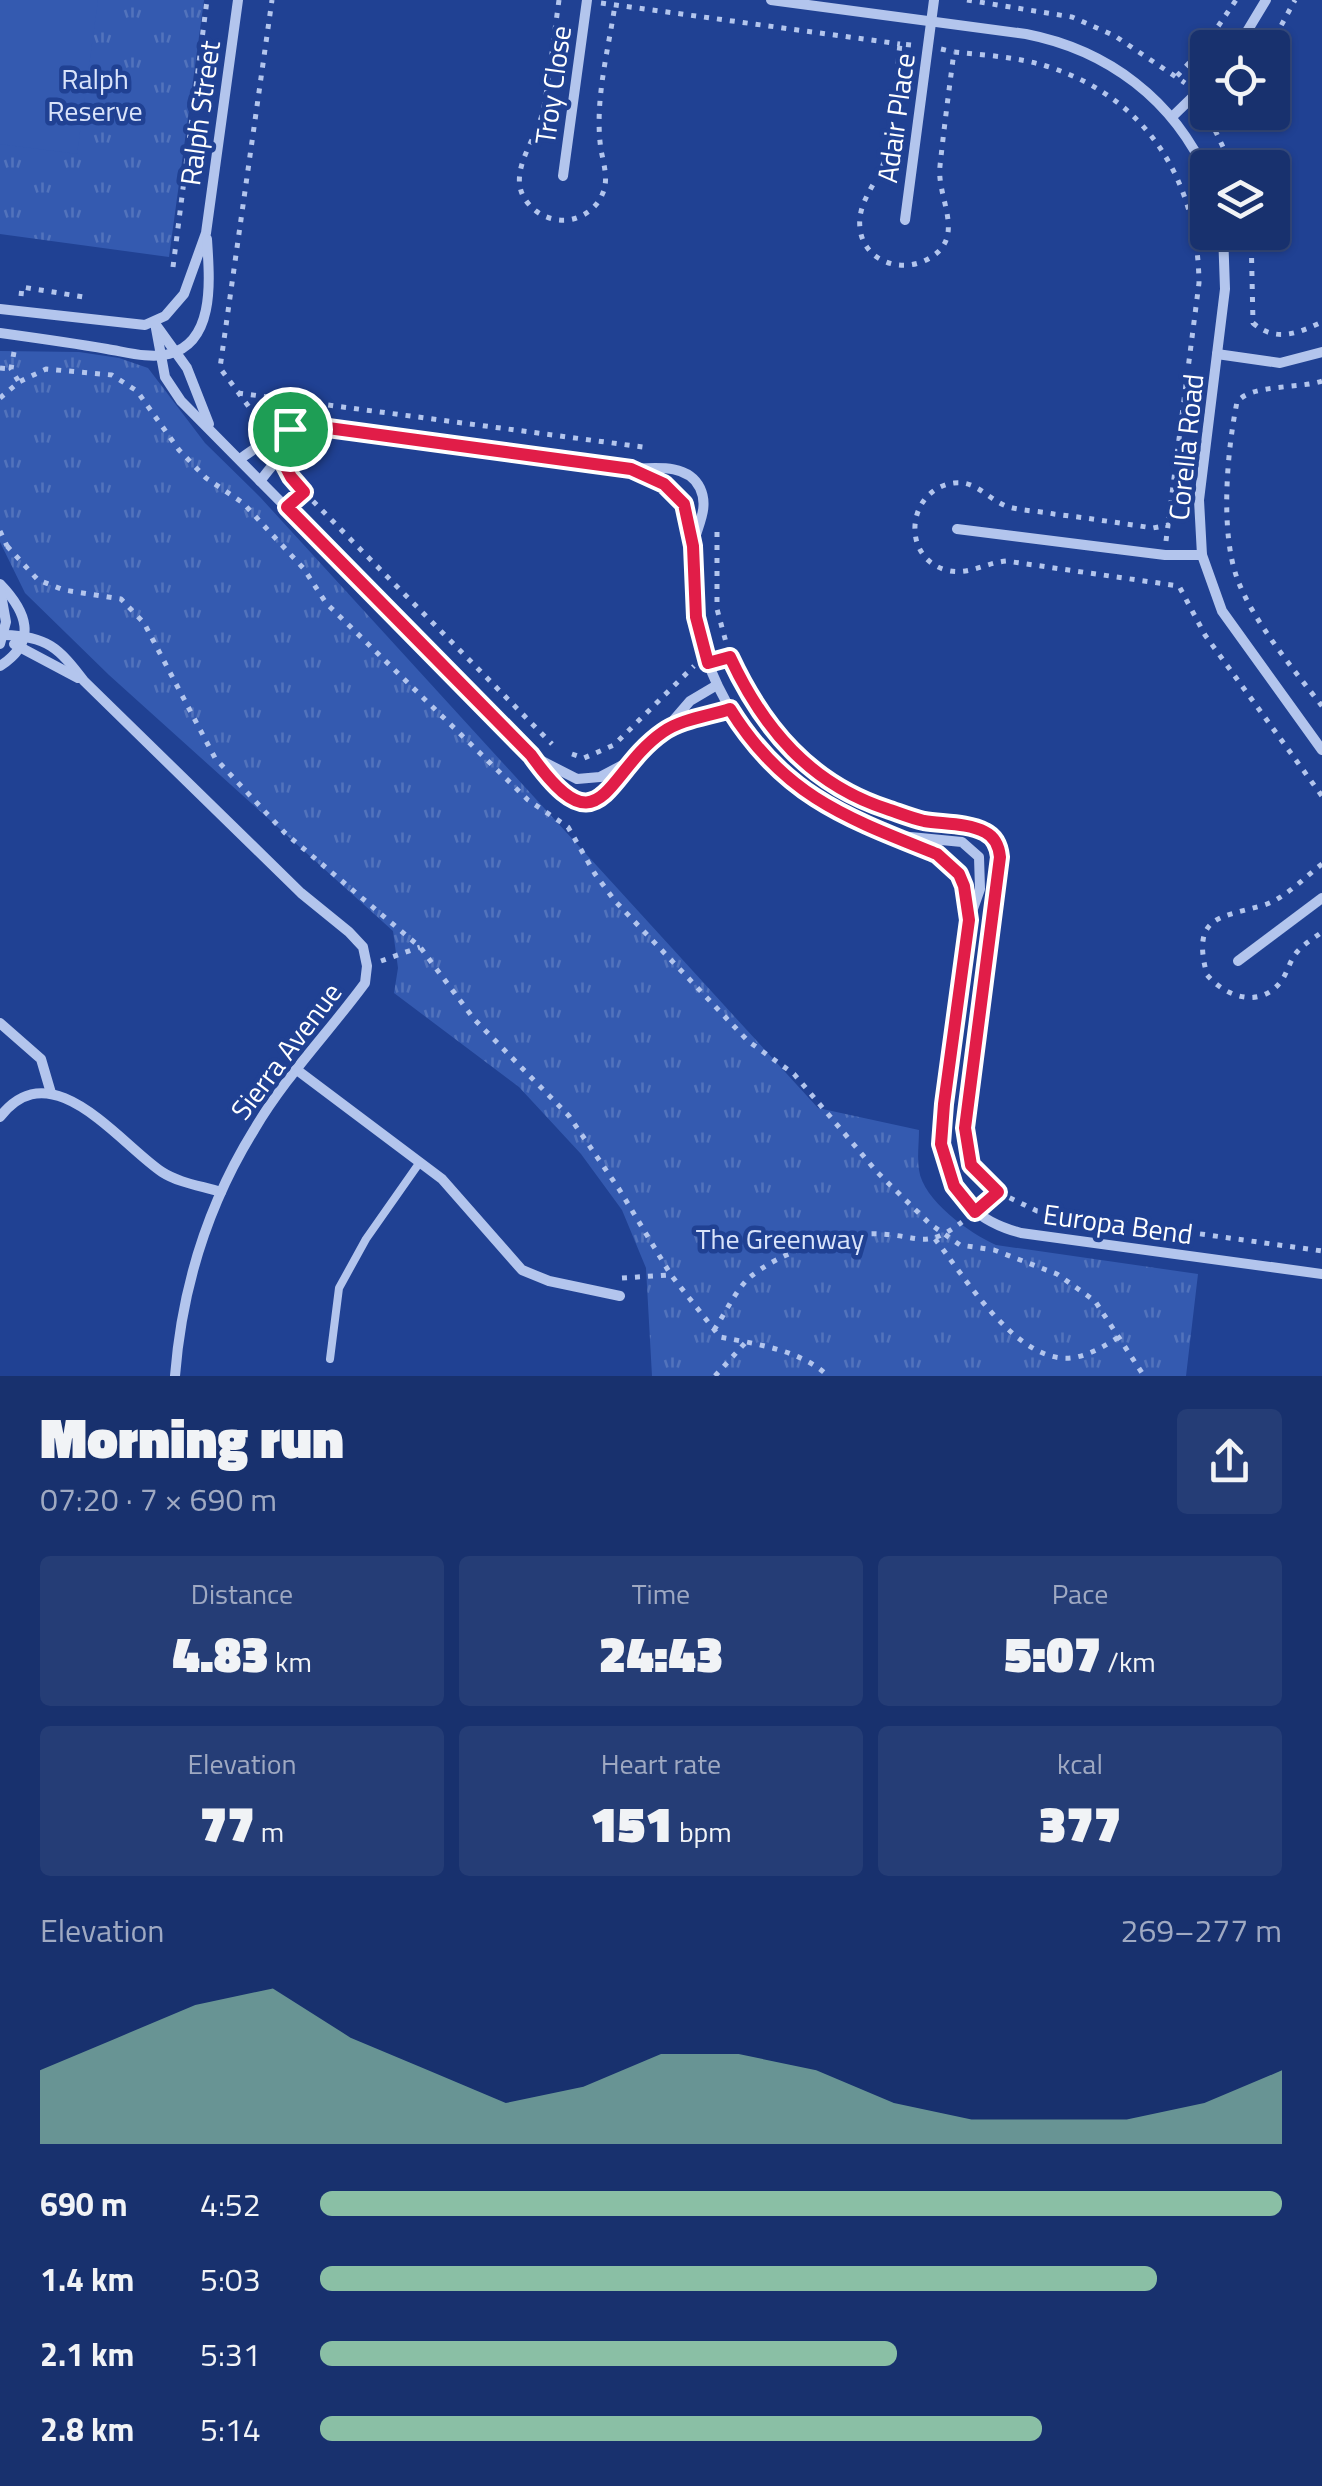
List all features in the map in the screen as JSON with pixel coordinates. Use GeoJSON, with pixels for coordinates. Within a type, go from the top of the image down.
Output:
{"type":"FeatureCollection","features":[{"type":"Feature","properties":{"kind":"street","name":"Ralph Street"},"geometry":{"type":"LineString","coordinates":[[155,323],[184,294],[206,233],[238,0]]}},
{"type":"Feature","properties":{"kind":"street"},"geometry":{"type":"LineString","coordinates":[[771,0],[1026,34],[1068,44],[1132,79],[1172,117],[1194,150]]}},
{"type":"Feature","properties":{"kind":"street","name":"Adair Place"},"geometry":{"type":"LineString","coordinates":[[905,220],[934,0]]}},
{"type":"Feature","properties":{"kind":"street"},"geometry":{"type":"LineString","coordinates":[[1248,30],[1266,0]]}},
{"type":"Feature","properties":{"kind":"street","name":"Troy Close"},"geometry":{"type":"LineString","coordinates":[[563,176],[587,1]]}},
{"type":"Feature","properties":{"kind":"street"},"geometry":{"type":"LineString","coordinates":[[1172,117],[1190,100]]}},
{"type":"Feature","properties":{"kind":"street","name":"Ralph Street"},"geometry":{"type":"LineString","coordinates":[[168,353],[194,337],[202,322],[210,279],[206,233]]}},
{"type":"Feature","properties":{"kind":"street","name":"Corella Road"},"geometry":{"type":"LineString","coordinates":[[1224,250],[1225,289],[1198,500],[1202,555],[1222,611],[1322,750]]}},
{"type":"Feature","properties":{"kind":"street"},"geometry":{"type":"LineString","coordinates":[[0,309],[135,326],[155,323]]}},
{"type":"Feature","properties":{"kind":"street"},"geometry":{"type":"LineString","coordinates":[[155,323],[168,353],[187,368],[211,429]]}},
{"type":"Feature","properties":{"kind":"street"},"geometry":{"type":"LineString","coordinates":[[155,323],[168,353],[165,377],[180,402],[531,755],[566,796],[591,801],[606,795],[632,760],[690,700],[718,685]]}},
{"type":"Feature","properties":{"kind":"street"},"geometry":{"type":"LineString","coordinates":[[0,333],[168,353]]}},
{"type":"Feature","properties":{"kind":"street"},"geometry":{"type":"LineString","coordinates":[[1218,354],[1280,363],[1322,352]]}},
{"type":"Feature","properties":{"kind":"street"},"geometry":{"type":"LineString","coordinates":[[240,460],[270,437],[306,425],[324,425],[631,469],[665,468],[691,477],[700,489],[704,507],[693,546]]}},
{"type":"Feature","properties":{"kind":"street"},"geometry":{"type":"LineString","coordinates":[[260,480],[281,455],[306,436],[339,430]]}},
{"type":"Feature","properties":{"kind":"street"},"geometry":{"type":"LineString","coordinates":[[631,469],[664,484],[684,504],[693,546],[696,617],[708,663],[730,709],[752,742],[793,783],[840,815],[937,854],[950,863],[964,886],[969,920]]}},
{"type":"Feature","properties":{"kind":"street"},"geometry":{"type":"LineString","coordinates":[[958,528],[1165,555],[1202,555]]}},
{"type":"Feature","properties":{"kind":"street","name":"Sierra Avenue"},"geometry":{"type":"LineString","coordinates":[[0,587],[6,611],[2,640],[21,641],[84,681],[301,893],[363,947],[366,983],[254,1128],[221,1192],[195,1255],[185,1292],[175,1376]]}},
{"type":"Feature","properties":{"kind":"street","name":"Sierra Avenue"},"geometry":{"type":"LineString","coordinates":[[0,587],[24,614],[21,641]]}},
{"type":"Feature","properties":{"kind":"street"},"geometry":{"type":"LineString","coordinates":[[0,666],[21,641]]}},
{"type":"Feature","properties":{"kind":"street"},"geometry":{"type":"LineString","coordinates":[[664,730],[730,709]]}},
{"type":"Feature","properties":{"kind":"street"},"geometry":{"type":"LineString","coordinates":[[1310,733],[1322,726]]}},
{"type":"Feature","properties":{"kind":"street"},"geometry":{"type":"LineString","coordinates":[[531,755],[564,775],[590,780],[632,760]]}},
{"type":"Feature","properties":{"kind":"street"},"geometry":{"type":"LineString","coordinates":[[891,836],[946,838],[972,848],[979,857],[980,889],[969,920],[941,1144],[954,1186],[975,1212]]}},
{"type":"Feature","properties":{"kind":"street"},"geometry":{"type":"LineString","coordinates":[[1238,961],[1322,898]]}},
{"type":"Feature","properties":{"kind":"street"},"geometry":{"type":"LineString","coordinates":[[0,1022],[41,1059],[51,1094]]}},
{"type":"Feature","properties":{"kind":"street"},"geometry":{"type":"LineString","coordinates":[[297,1070],[442,1178],[522,1270],[620,1296]]}},
{"type":"Feature","properties":{"kind":"street"},"geometry":{"type":"LineString","coordinates":[[0,1118],[7,1108],[31,1096],[51,1094],[83,1106],[167,1175],[221,1192]]}},
{"type":"Feature","properties":{"kind":"street","name":"Europa Bend"},"geometry":{"type":"LineString","coordinates":[[975,1212],[1005,1229],[1021,1233],[1322,1274]]}},
{"type":"Feature","properties":{"kind":"lane"},"geometry":{"type":"LineString","coordinates":[[330,1359],[340,1288],[366,1239],[420,1162]]}},
{"type":"Feature","properties":{"kind":"path"},"geometry":{"type":"LineString","coordinates":[[171,284],[207,0]]}},
{"type":"Feature","properties":{"kind":"path"},"geometry":{"type":"LineString","coordinates":[[270,437],[220,368],[272,0]]}},
{"type":"Feature","properties":{"kind":"path"},"geometry":{"type":"LineString","coordinates":[[1177,76],[1204,47],[1236,0]]}},
{"type":"Feature","properties":{"kind":"path"},"geometry":{"type":"LineString","coordinates":[[1279,30],[1295,0]]}},
{"type":"Feature","properties":{"kind":"path"},"geometry":{"type":"LineString","coordinates":[[587,1],[1045,65],[1086,82],[1120,104],[1149,133],[1176,175],[1192,211],[1198,251],[1199,284],[1168,525]]}},
{"type":"Feature","properties":{"kind":"path"},"geometry":{"type":"LineString","coordinates":[[900,44],[885,161],[865,199],[860,229],[866,247],[879,259],[897,266],[914,265],[930,258],[949,230],[949,212],[939,172],[954,52]]}},
{"type":"Feature","properties":{"kind":"path"},"geometry":{"type":"LineString","coordinates":[[1252,250],[1254,323],[1266,333],[1277,335],[1299,332],[1322,322]]}},
{"type":"Feature","properties":{"kind":"path"},"geometry":{"type":"LineString","coordinates":[[20,311],[22,286],[90,298]]}},
{"type":"Feature","properties":{"kind":"path"},"geometry":{"type":"LineString","coordinates":[[0,368],[11,368]]}},
{"type":"Feature","properties":{"kind":"path"},"geometry":{"type":"LineString","coordinates":[[0,398],[19,382],[46,369],[112,375],[138,391],[179,450],[206,478],[244,502],[304,569],[326,603],[528,800],[568,827],[594,874],[615,901],[748,1041],[794,1074],[877,1172],[930,1224],[960,1245],[994,1250],[1056,1274],[1095,1301],[1144,1376]]}},
{"type":"Feature","properties":{"kind":"path"},"geometry":{"type":"LineString","coordinates":[[1322,382],[1249,392],[1237,402],[1226,534],[1237,579],[1258,618],[1322,706]]}},
{"type":"Feature","properties":{"kind":"path"},"geometry":{"type":"LineString","coordinates":[[281,455],[291,477],[304,492],[553,746],[584,758],[614,745],[695,665],[730,657],[746,692],[771,730],[809,767],[863,801],[918,820]]}},
{"type":"Feature","properties":{"kind":"path"},"geometry":{"type":"LineString","coordinates":[[287,507],[304,492]]}},
{"type":"Feature","properties":{"kind":"path"},"geometry":{"type":"LineString","coordinates":[[0,531],[38,580],[64,590],[121,598],[144,623],[215,758],[284,833],[420,947],[474,1019],[569,1116],[671,1275],[720,1337],[815,1363],[828,1376]]}},
{"type":"Feature","properties":{"kind":"path"},"geometry":{"type":"LineString","coordinates":[[0,551],[8,546]]}},
{"type":"Feature","properties":{"kind":"path"},"geometry":{"type":"LineString","coordinates":[[1161,582],[1180,586],[1205,635],[1322,796]]}},
{"type":"Feature","properties":{"kind":"path"},"geometry":{"type":"LineString","coordinates":[[564,775],[572,754]]}},
{"type":"Feature","properties":{"kind":"path"},"geometry":{"type":"LineString","coordinates":[[961,826],[992,836],[999,848],[997,876]]}},
{"type":"Feature","properties":{"kind":"path"},"geometry":{"type":"LineString","coordinates":[[995,896],[965,1128],[971,1165],[998,1192],[1038,1212],[1322,1251]]}},
{"type":"Feature","properties":{"kind":"path"},"geometry":{"type":"LineString","coordinates":[[367,966],[420,947]]}},
{"type":"Feature","properties":{"kind":"path"},"geometry":{"type":"LineString","coordinates":[[975,1212],[998,1192]]}},
{"type":"Feature","properties":{"kind":"path"},"geometry":{"type":"LineString","coordinates":[[714,1330],[746,1280],[785,1252],[878,1233],[927,1241],[946,1235]]}},
{"type":"Feature","properties":{"kind":"path"},"geometry":{"type":"LineString","coordinates":[[935,1239],[992,1312],[1026,1346],[1062,1358],[1098,1351],[1120,1337]]}},
{"type":"Feature","properties":{"kind":"path"},"geometry":{"type":"LineString","coordinates":[[620,1296],[622,1276],[671,1275]]}},
{"type":"Feature","properties":{"kind":"path"},"geometry":{"type":"LineString","coordinates":[[716,1376],[746,1342]]}},
{"type":"Feature","properties":{"kind":"green space","name":"Ralph Reserve"},"geometry":{"type":"Polygon","coordinates":[[[0,0],[204,0],[169,257],[0,234],[0,0]]]}},
{"type":"Feature","properties":{"kind":"green space"},"geometry":{"type":"Polygon","coordinates":[[[0,0],[98,0],[77,154],[0,144],[0,0]]]}},
{"type":"Feature","properties":{"kind":"green space","name":"The Greenway"},"geometry":{"type":"Polygon","coordinates":[[[0,351],[79,352],[119,358],[148,368],[205,443],[260,497],[818,1108],[919,1130],[918,1165],[922,1181],[938,1204],[961,1224],[996,1245],[1198,1274],[1186,1376],[652,1376],[646,1268],[622,1210],[581,1154],[519,1087],[394,993],[398,968],[393,931],[109,675],[25,593],[0,542],[0,351]]]}},
{"type":"Feature","properties":{"kind":"route"},"geometry":{"type":"LineString","coordinates":[[324,425],[631,469],[676,493],[684,504],[693,546],[692,591],[708,663],[730,657],[746,692],[771,730],[809,767],[863,801],[918,820],[982,830],[992,836],[999,848],[965,1128],[971,1165],[998,1192],[975,1212],[954,1186],[941,1144],[969,920],[964,886],[950,863],[937,854],[840,815],[816,800],[752,742],[730,709],[664,730],[632,760],[606,795],[591,801],[566,796],[531,755],[287,507],[304,492],[291,477],[270,437],[290,429],[324,425]]}}]}
